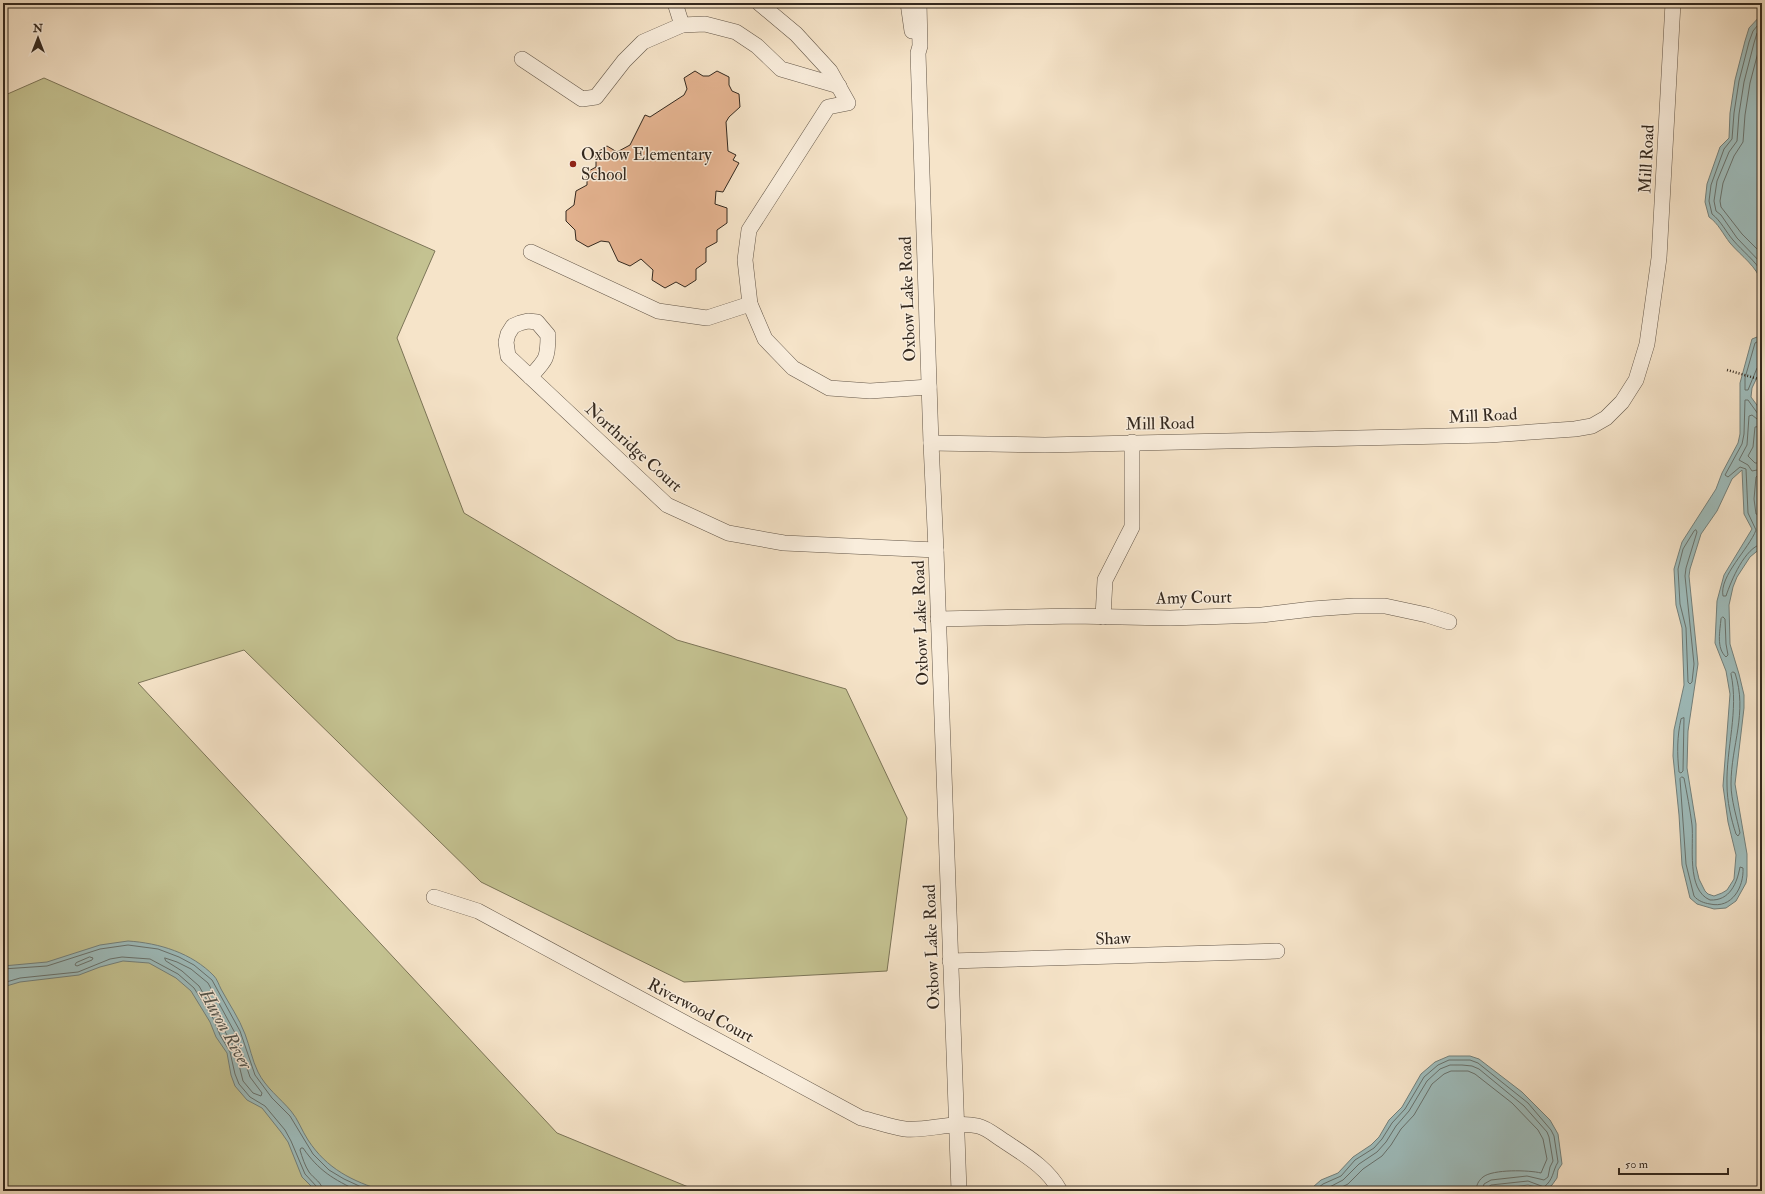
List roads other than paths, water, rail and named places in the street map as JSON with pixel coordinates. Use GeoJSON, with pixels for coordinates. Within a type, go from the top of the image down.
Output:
{"type":"FeatureCollection","features":[{"type":"Feature","properties":{"kind":"street"},"geometry":{"type":"LineString","coordinates":[[675,3],[682,25]]}},
{"type":"Feature","properties":{"kind":"street"},"geometry":{"type":"LineString","coordinates":[[759,3],[796,34],[830,71],[848,102],[828,107],[749,230],[745,260],[750,304],[766,340],[793,368],[829,388],[870,391],[929,387]]}},
{"type":"Feature","properties":{"kind":"street","name":"Oxbow Lake Road"},"geometry":{"type":"LineString","coordinates":[[908,3],[914,46],[918,53]]}},
{"type":"Feature","properties":{"kind":"street","name":"Oxbow Lake Road"},"geometry":{"type":"LineString","coordinates":[[920,3],[920,46],[918,53],[959,1191]]}},
{"type":"Feature","properties":{"kind":"street","name":"Mill Road"},"geometry":{"type":"LineString","coordinates":[[931,443],[1004,446],[1489,435],[1575,429],[1592,426],[1606,418],[1622,402],[1636,380],[1647,344],[1659,258],[1673,3]]}},
{"type":"Feature","properties":{"kind":"street"},"geometry":{"type":"LineString","coordinates":[[522,59],[582,99],[596,97],[624,61],[643,42],[682,25],[705,24],[736,32],[757,46],[781,69],[839,86]]}},
{"type":"Feature","properties":{"kind":"street"},"geometry":{"type":"LineString","coordinates":[[531,252],[658,311],[707,318],[750,304]]}},
{"type":"Feature","properties":{"kind":"street","name":"Northridge Court"},"geometry":{"type":"LineString","coordinates":[[530,377],[667,505],[728,533],[784,543],[936,550]]}},
{"type":"Feature","properties":{"kind":"street"},"geometry":{"type":"LineString","coordinates":[[1103,616],[1105,580],[1132,527],[1132,442]]}},
{"type":"Feature","properties":{"kind":"street","name":"Amy Court"},"geometry":{"type":"LineString","coordinates":[[938,619],[1103,616],[1170,618],[1262,615],[1312,609],[1385,606],[1427,615],[1449,622]]}},
{"type":"Feature","properties":{"kind":"street","name":"Riverwood Court"},"geometry":{"type":"LineString","coordinates":[[434,897],[478,912],[861,1118],[905,1129],[928,1129],[956,1125],[978,1126],[1034,1160],[1056,1184],[1060,1191]]}},
{"type":"Feature","properties":{"kind":"street","name":"Shaw"},"geometry":{"type":"LineString","coordinates":[[950,962],[1277,951]]}},
{"type":"Feature","properties":{"kind":"water"},"geometry":{"type":"Polygon","coordinates":[[[1761,15],[1762,284],[1757,272],[1730,243],[1718,225],[1709,217],[1705,202],[1707,184],[1720,147],[1729,138],[1730,113],[1735,80],[1745,41],[1749,28],[1761,15]]]}},
{"type":"Feature","properties":{"kind":"water"},"geometry":{"type":"Polygon","coordinates":[[[1762,335],[1762,367],[1752,388],[1751,397],[1762,412],[1762,471],[1759,483],[1758,500],[1759,509],[1762,515],[1762,547],[1750,557],[1737,577],[1729,605],[1730,644],[1744,695],[1744,708],[1735,784],[1747,854],[1747,876],[1746,883],[1736,901],[1726,908],[1714,909],[1697,904],[1690,898],[1682,865],[1673,756],[1674,730],[1684,685],[1682,628],[1676,605],[1674,569],[1682,542],[1716,489],[1722,473],[1738,443],[1740,434],[1740,383],[1752,339],[1762,335]],[[1742,470],[1732,479],[1717,511],[1701,534],[1689,576],[1698,664],[1688,731],[1687,768],[1696,824],[1696,866],[1699,879],[1705,891],[1714,896],[1727,890],[1734,879],[1736,855],[1728,822],[1723,786],[1730,694],[1726,671],[1715,643],[1717,601],[1724,575],[1752,529],[1744,514],[1742,470]]]}},
{"type":"Feature","properties":{"kind":"water","name":"Huron River"},"geometry":{"type":"Polygon","coordinates":[[[128,941],[151,944],[185,955],[196,961],[214,976],[243,1028],[254,1063],[261,1078],[293,1114],[315,1150],[323,1159],[341,1173],[361,1183],[384,1191],[316,1191],[302,1177],[288,1142],[281,1132],[262,1108],[247,1100],[235,1086],[231,1075],[227,1053],[216,1037],[210,1022],[191,991],[176,978],[149,963],[123,961],[100,967],[79,975],[20,982],[3,987],[3,966],[47,962],[100,945],[128,941]]]}},
{"type":"Feature","properties":{"kind":"water"},"geometry":{"type":"Polygon","coordinates":[[[1449,1056],[1470,1056],[1479,1059],[1522,1092],[1550,1120],[1558,1134],[1562,1164],[1558,1170],[1557,1178],[1552,1185],[1545,1191],[1540,1191],[1536,1187],[1528,1185],[1483,1191],[1302,1191],[1313,1187],[1321,1180],[1338,1173],[1353,1157],[1371,1145],[1379,1137],[1389,1120],[1402,1107],[1421,1074],[1435,1062],[1449,1056]]]}},
{"type":"Feature","properties":{"kind":"place","name":"Oxbow Elementary School"},"geometry":{"type":"Point","coordinates":[573,164]}}]}
